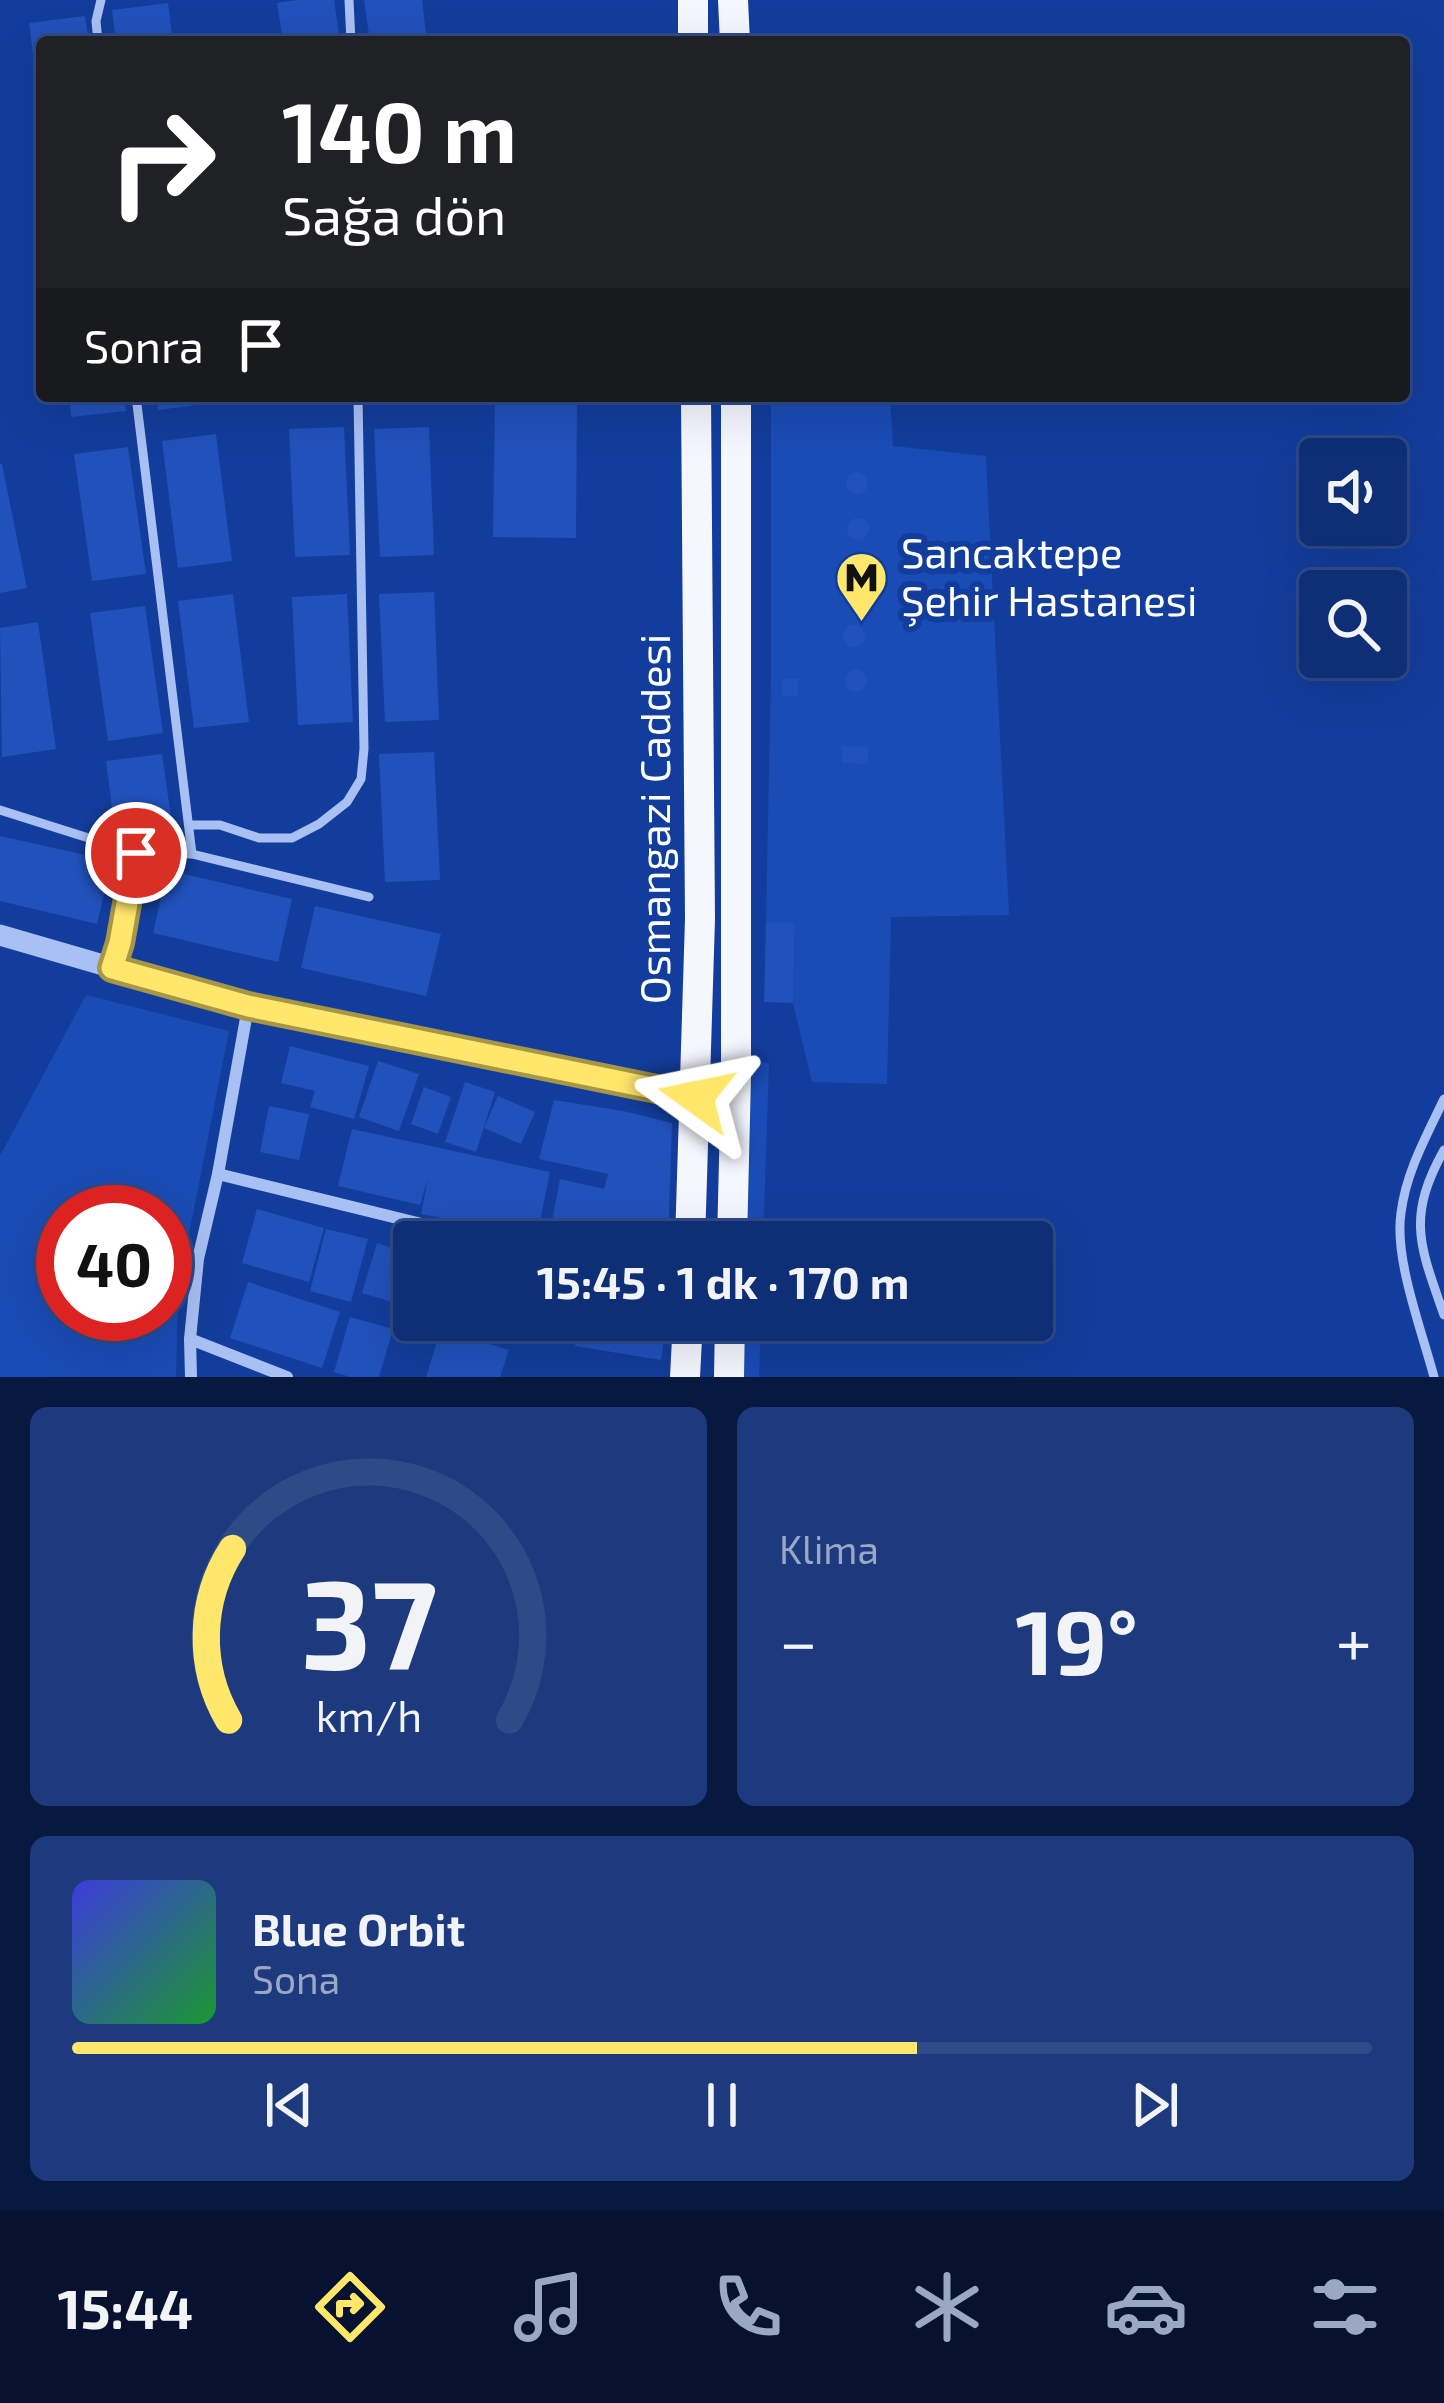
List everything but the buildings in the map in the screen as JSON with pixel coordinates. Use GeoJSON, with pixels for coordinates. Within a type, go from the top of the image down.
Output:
{"type":"FeatureCollection","features":[{"type":"Feature","properties":{"kind":"main road"},"geometry":{"type":"LineString","coordinates":[[693,0],[693,36]]}},
{"type":"Feature","properties":{"kind":"main road"},"geometry":{"type":"LineString","coordinates":[[733,0],[735,36]]}},
{"type":"Feature","properties":{"kind":"main road","name":"Osmangazi Caddesi"},"geometry":{"type":"LineString","coordinates":[[691,1221],[700,919],[696,402]]}},
{"type":"Feature","properties":{"kind":"main road","name":"Osmangazi Caddesi"},"geometry":{"type":"LineString","coordinates":[[733,1221],[736,402]]}},
{"type":"Feature","properties":{"kind":"main road"},"geometry":{"type":"LineString","coordinates":[[686,1377],[687,1341]]}},
{"type":"Feature","properties":{"kind":"main road"},"geometry":{"type":"LineString","coordinates":[[729,1377],[730,1341]]}},
{"type":"Feature","properties":{"kind":"street"},"geometry":{"type":"LineString","coordinates":[[0,935],[248,1006],[696,1097]]}},
{"type":"Feature","properties":{"kind":"street"},"geometry":{"type":"LineString","coordinates":[[192,1319],[198,1259],[248,1006]]}},
{"type":"Feature","properties":{"kind":"street"},"geometry":{"type":"LineString","coordinates":[[218,1174],[409,1221]]}},
{"type":"Feature","properties":{"kind":"street"},"geometry":{"type":"LineString","coordinates":[[192,1340],[287,1377]]}},
{"type":"Feature","properties":{"kind":"street"},"geometry":{"type":"LineString","coordinates":[[190,1341],[191,1377]]}},
{"type":"Feature","properties":{"kind":"lane"},"geometry":{"type":"LineString","coordinates":[[97,36],[101,0]]}},
{"type":"Feature","properties":{"kind":"lane"},"geometry":{"type":"LineString","coordinates":[[349,0],[351,36]]}},
{"type":"Feature","properties":{"kind":"lane"},"geometry":{"type":"LineString","coordinates":[[137,402],[192,854]]}},
{"type":"Feature","properties":{"kind":"lane"},"geometry":{"type":"LineString","coordinates":[[189,825],[220,825],[259,838],[292,838],[347,802],[361,779],[358,402]]}},
{"type":"Feature","properties":{"kind":"lane"},"geometry":{"type":"LineString","coordinates":[[0,810],[136,853],[192,854],[369,897]]}},
{"type":"Feature","properties":{"kind":"lane"},"geometry":{"type":"LineString","coordinates":[[112,968],[136,853]]}},
{"type":"Feature","properties":{"kind":"lane"},"geometry":{"type":"LineString","coordinates":[[1434,1377],[1403,1260],[1400,1215],[1412,1168],[1444,1099]]}},
{"type":"Feature","properties":{"kind":"lane"},"geometry":{"type":"LineString","coordinates":[[1444,1150],[1424,1192],[1418,1226],[1444,1315]]}},
{"type":"Feature","properties":{"kind":"shaded area"},"geometry":{"type":"Polygon","coordinates":[[[771,402],[890,402],[893,446],[986,456],[1009,915],[891,917],[887,1084],[812,1082],[793,1003],[795,924],[766,922],[771,402]]]}},
{"type":"Feature","properties":{"kind":"shaded area"},"geometry":{"type":"Polygon","coordinates":[[[86,995],[229,1031],[192,1219],[192,1185],[36,1185],[36,1341],[177,1341],[176,1377],[0,1377],[0,1156],[86,995]]]}},
{"type":"Feature","properties":{"kind":"shaded area"},"geometry":{"type":"Polygon","coordinates":[[[752,1062],[769,1063],[764,1221],[748,1221],[752,1062]]]}},
{"type":"Feature","properties":{"kind":"shaded area"},"geometry":{"type":"Polygon","coordinates":[[[745,1341],[760,1341],[759,1377],[744,1377],[745,1341]]]}},
{"type":"Feature","properties":{"kind":"place","name":"Sancaktepe Şehir Hastanesi"},"geometry":{"type":"Point","coordinates":[862,623]}},
{"type":"Feature","properties":{"kind":"route"},"geometry":{"type":"LineString","coordinates":[[136,853],[112,968],[248,1006],[696,1097]]}}]}
